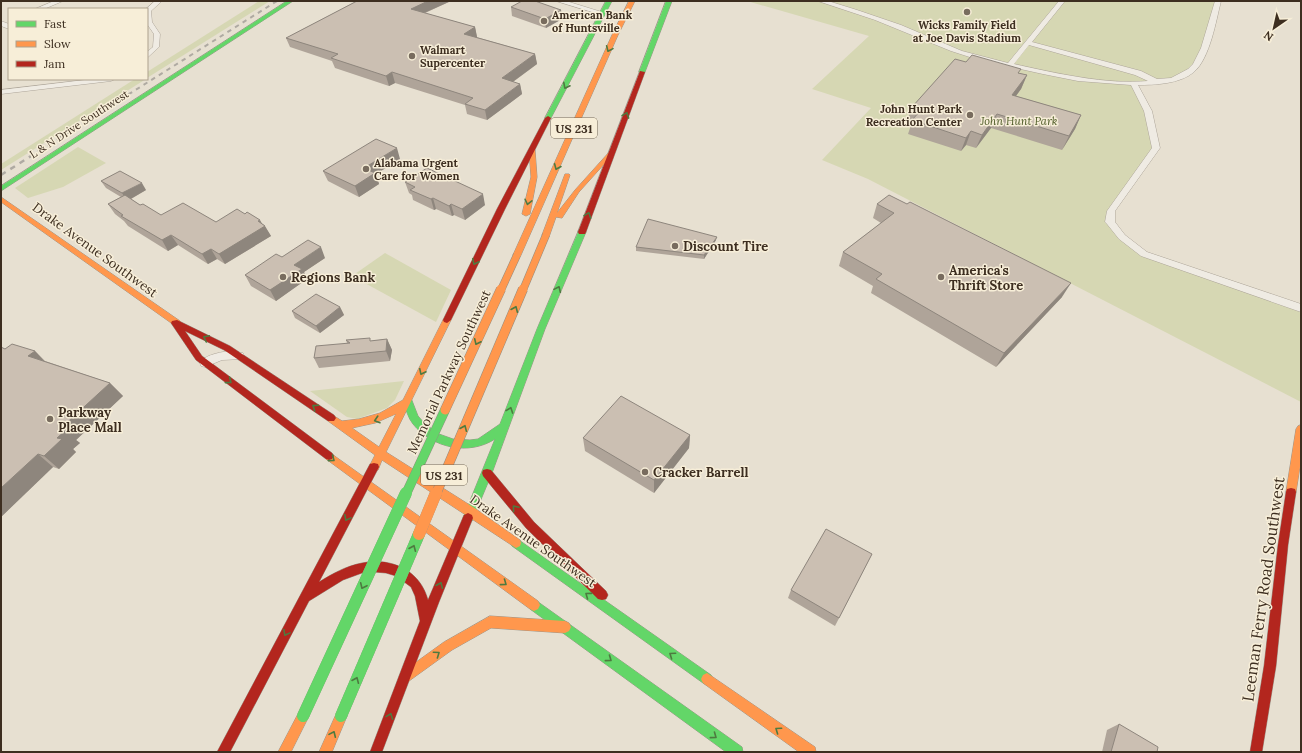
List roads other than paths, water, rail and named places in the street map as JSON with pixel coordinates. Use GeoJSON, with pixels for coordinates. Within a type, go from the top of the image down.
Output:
{"type":"FeatureCollection","features":[{"type":"Feature","properties":{"kind":"main road","name":"L & N Drive Southwest"},"geometry":{"type":"LineString","coordinates":[[1,189],[290,1]]}},
{"type":"Feature","properties":{"kind":"main road"},"geometry":{"type":"LineString","coordinates":[[223,752],[381,454],[501,209],[609,1]]}},
{"type":"Feature","properties":{"kind":"main road","name":"Memorial Parkway Southwest"},"geometry":{"type":"LineString","coordinates":[[285,752],[517,256],[632,1]]}},
{"type":"Feature","properties":{"kind":"main road"},"geometry":{"type":"LineString","coordinates":[[376,752],[426,621],[488,473],[538,335],[574,252],[669,1]]}},
{"type":"Feature","properties":{"kind":"main road"},"geometry":{"type":"LineString","coordinates":[[517,256],[534,177],[532,150]]}},
{"type":"Feature","properties":{"kind":"main road"},"geometry":{"type":"LineString","coordinates":[[546,235],[577,191],[613,151]]}},
{"type":"Feature","properties":{"kind":"main road","name":"US 231"},"geometry":{"type":"LineString","coordinates":[[325,752],[546,235],[570,170]]}},
{"type":"Feature","properties":{"kind":"main road","name":"Drake Avenue Southwest"},"geometry":{"type":"LineString","coordinates":[[1,199],[174,322],[227,348],[342,425],[381,454],[472,512],[810,752]]}},
{"type":"Feature","properties":{"kind":"main road","name":"Drake Avenue Southwest"},"geometry":{"type":"LineString","coordinates":[[174,322],[199,358],[205,363],[365,484],[456,548],[737,752]]}},
{"type":"Feature","properties":{"kind":"main road"},"geometry":{"type":"LineString","coordinates":[[408,401],[416,421],[424,428],[449,442],[467,445],[476,444],[486,440],[504,427]]}},
{"type":"Feature","properties":{"kind":"main road"},"geometry":{"type":"LineString","coordinates":[[342,425],[369,422],[383,418],[396,411],[408,401]]}},
{"type":"Feature","properties":{"kind":"main road","name":"Leeman Ferry Road Southwest"},"geometry":{"type":"LineString","coordinates":[[1256,752],[1270,666],[1283,545],[1301,429]]}},
{"type":"Feature","properties":{"kind":"main road"},"geometry":{"type":"LineString","coordinates":[[488,473],[530,525],[642,634]]}},
{"type":"Feature","properties":{"kind":"main road"},"geometry":{"type":"LineString","coordinates":[[304,599],[341,575],[363,566],[379,565],[394,568],[414,581],[420,592],[426,621]]}},
{"type":"Feature","properties":{"kind":"main road"},"geometry":{"type":"LineString","coordinates":[[405,677],[448,646],[490,622],[565,627]]}},
{"type":"Feature","properties":{"kind":"street"},"geometry":{"type":"LineString","coordinates":[[41,8],[60,1]]}},
{"type":"Feature","properties":{"kind":"street"},"geometry":{"type":"LineString","coordinates":[[148,55],[156,47],[157,34],[149,22],[148,10],[159,1]]}},
{"type":"Feature","properties":{"kind":"street"},"geometry":{"type":"LineString","coordinates":[[558,1],[602,14]]}},
{"type":"Feature","properties":{"kind":"street"},"geometry":{"type":"LineString","coordinates":[[821,1],[855,10],[960,51],[1010,65],[1053,74],[1134,84],[1174,80],[1191,71],[1200,59],[1218,1]]}},
{"type":"Feature","properties":{"kind":"street"},"geometry":{"type":"LineString","coordinates":[[1010,65],[1062,1]]}},
{"type":"Feature","properties":{"kind":"street"},"geometry":{"type":"LineString","coordinates":[[1028,43],[1138,72],[1157,82]]}},
{"type":"Feature","properties":{"kind":"street"},"geometry":{"type":"LineString","coordinates":[[1,92],[103,80]]}},
{"type":"Feature","properties":{"kind":"street"},"geometry":{"type":"LineString","coordinates":[[1134,84],[1148,111],[1156,148],[1111,211],[1110,222],[1122,237],[1144,254],[1301,308]]}},
{"type":"Feature","properties":{"kind":"street"},"geometry":{"type":"LineString","coordinates":[[205,363],[217,357],[229,354],[239,356]]}},
{"type":"Feature","properties":{"kind":"railway"},"geometry":{"type":"LineString","coordinates":[[75,128],[277,1]]}},
{"type":"Feature","properties":{"kind":"railway"},"geometry":{"type":"LineString","coordinates":[[1,175],[77,127]]}},
{"type":"Feature","properties":{"kind":"place","name":"Wicks Family Field at Joe Davis Stadium"},"geometry":{"type":"Point","coordinates":[967,12]}},
{"type":"Feature","properties":{"kind":"place","name":"American Bank of Huntsville"},"geometry":{"type":"Point","coordinates":[544,21]}},
{"type":"Feature","properties":{"kind":"place","name":"Walmart Supercenter"},"geometry":{"type":"Point","coordinates":[412,56]}},
{"type":"Feature","properties":{"kind":"place","name":"John Hunt Park Recreation Center"},"geometry":{"type":"Point","coordinates":[970,115]}},
{"type":"Feature","properties":{"kind":"place","name":"Alabama Urgent Care for Women"},"geometry":{"type":"Point","coordinates":[366,169]}},
{"type":"Feature","properties":{"kind":"place","name":"Discount Tire"},"geometry":{"type":"Point","coordinates":[675,246]}},
{"type":"Feature","properties":{"kind":"place","name":"Regions Bank"},"geometry":{"type":"Point","coordinates":[283,277]}},
{"type":"Feature","properties":{"kind":"place","name":"America's Thrift Store"},"geometry":{"type":"Point","coordinates":[941,277]}},
{"type":"Feature","properties":{"kind":"place","name":"Parkway Place Mall"},"geometry":{"type":"Point","coordinates":[50,419]}},
{"type":"Feature","properties":{"kind":"place","name":"Cracker Barrell"},"geometry":{"type":"Point","coordinates":[645,472]}},
{"type":"Feature","properties":{"kind":"park label","name":"John Hunt Park"},"geometry":{"type":"Point","coordinates":[1019,121]}}]}
